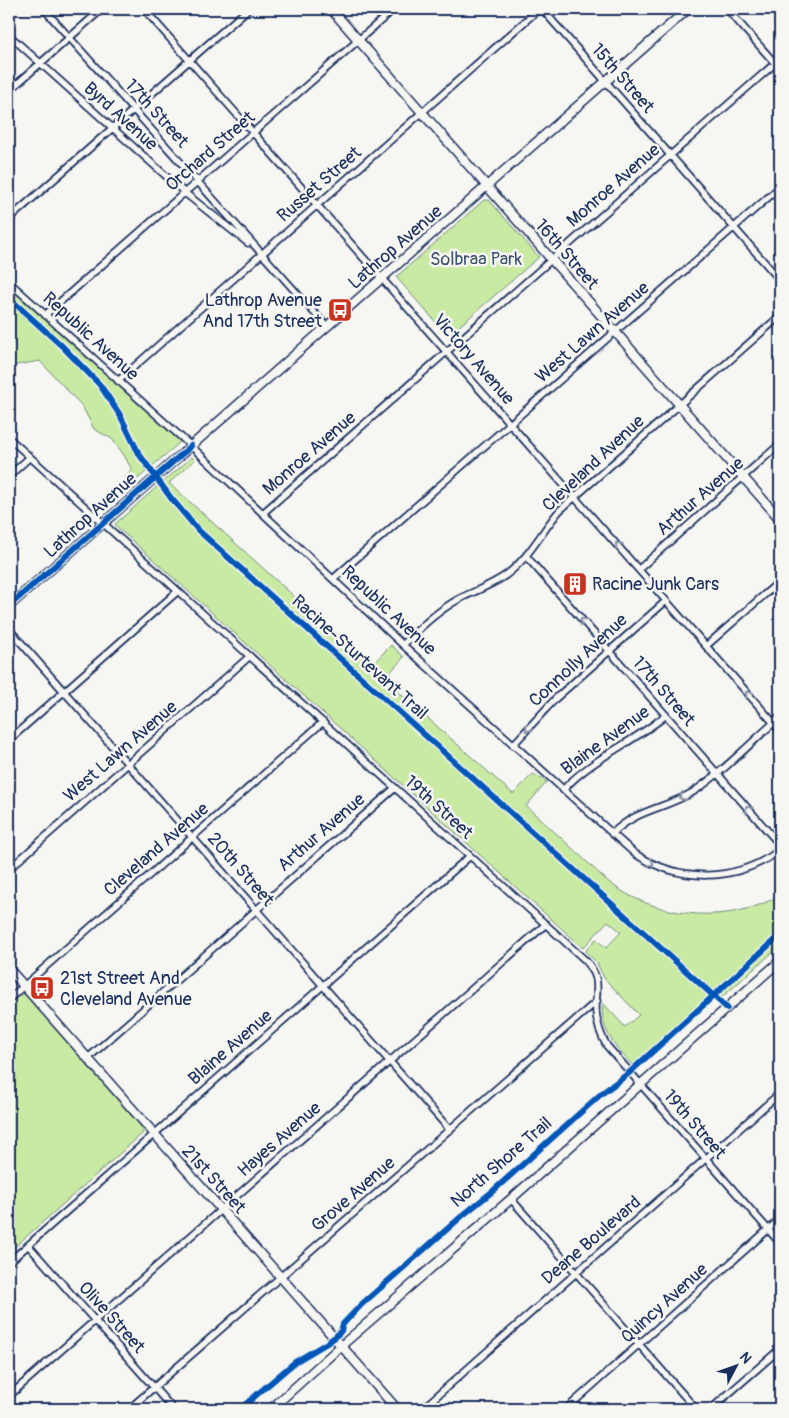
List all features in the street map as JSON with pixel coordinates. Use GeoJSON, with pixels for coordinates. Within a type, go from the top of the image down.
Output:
{"type":"FeatureCollection","features":[{"type":"Feature","properties":{"kind":"street","name":"17th Street"},"geometry":{"type":"LineString","coordinates":[[44,9],[327,327]]}},
{"type":"Feature","properties":{"kind":"street"},"geometry":{"type":"LineString","coordinates":[[9,91],[102,9]]}},
{"type":"Feature","properties":{"kind":"street","name":"Victory Avenue"},"geometry":{"type":"LineString","coordinates":[[144,9],[780,730]]}},
{"type":"Feature","properties":{"kind":"street"},"geometry":{"type":"LineString","coordinates":[[9,219],[248,9]]}},
{"type":"Feature","properties":{"kind":"street","name":"16th Street"},"geometry":{"type":"LineString","coordinates":[[331,9],[780,519]]}},
{"type":"Feature","properties":{"kind":"street","name":"Orchard Street"},"geometry":{"type":"LineString","coordinates":[[46,315],[394,9]]}},
{"type":"Feature","properties":{"kind":"street","name":"15th Street"},"geometry":{"type":"LineString","coordinates":[[540,9],[780,280]]}},
{"type":"Feature","properties":{"kind":"street","name":"Russet Street"},"geometry":{"type":"LineString","coordinates":[[118,381],[540,9]]}},
{"type":"Feature","properties":{"kind":"street","name":"Lathrop Avenue"},"geometry":{"type":"LineString","coordinates":[[9,606],[688,9]]}},
{"type":"Feature","properties":{"kind":"street"},"geometry":{"type":"LineString","coordinates":[[727,9],[778,61],[780,69]]}},
{"type":"Feature","properties":{"kind":"street","name":"Byrd Avenue"},"geometry":{"type":"LineString","coordinates":[[9,35],[185,193],[261,254]]}},
{"type":"Feature","properties":{"kind":"street","name":"Monroe Avenue"},"geometry":{"type":"LineString","coordinates":[[263,513],[778,61]]}},
{"type":"Feature","properties":{"kind":"street","name":"West Lawn Avenue"},"geometry":{"type":"LineString","coordinates":[[334,580],[780,186]]}},
{"type":"Feature","properties":{"kind":"street","name":"Republic Avenue"},"geometry":{"type":"LineString","coordinates":[[9,282],[192,446],[403,645],[634,853],[652,864],[672,871],[714,876],[736,872],[756,865],[780,850]]}},
{"type":"Feature","properties":{"kind":"street","name":"Cleveland Avenue"},"geometry":{"type":"LineString","coordinates":[[403,645],[433,616],[461,598],[498,580],[516,567],[552,519],[575,496],[780,316]]}},
{"type":"Feature","properties":{"kind":"street","name":"19th Street"},"geometry":{"type":"LineString","coordinates":[[9,438],[586,960],[594,970],[598,983],[598,1025],[604,1041],[613,1054],[780,1244]]}},
{"type":"Feature","properties":{"kind":"street","name":"Arthur Avenue"},"geometry":{"type":"LineString","coordinates":[[639,569],[780,444]]}},
{"type":"Feature","properties":{"kind":"street"},"geometry":{"type":"LineString","coordinates":[[9,476],[30,457]]}},
{"type":"Feature","properties":{"kind":"street","name":"17th Street"},"geometry":{"type":"LineString","coordinates":[[526,556],[780,845]]}},
{"type":"Feature","properties":{"kind":"street"},"geometry":{"type":"LineString","coordinates":[[706,646],[780,581]]}},
{"type":"Feature","properties":{"kind":"street"},"geometry":{"type":"LineString","coordinates":[[9,740],[178,591]]}},
{"type":"Feature","properties":{"kind":"street","name":"Connolly Avenue"},"geometry":{"type":"LineString","coordinates":[[513,745],[556,698],[666,601]]}},
{"type":"Feature","properties":{"kind":"street","name":"20th Street"},"geometry":{"type":"LineString","coordinates":[[9,629],[450,1130]]}},
{"type":"Feature","properties":{"kind":"street","name":"West Lawn Avenue"},"geometry":{"type":"LineString","coordinates":[[9,869],[250,656]]}},
{"type":"Feature","properties":{"kind":"street","name":"Blaine Avenue"},"geometry":{"type":"LineString","coordinates":[[563,790],[588,766],[643,733],[666,715]]}},
{"type":"Feature","properties":{"kind":"street"},"geometry":{"type":"LineString","coordinates":[[612,834],[634,817],[686,796],[699,788],[780,717]]}},
{"type":"Feature","properties":{"kind":"street","name":"Cleveland Avenue"},"geometry":{"type":"LineString","coordinates":[[9,998],[322,722]]}},
{"type":"Feature","properties":{"kind":"street","name":"Arthur Avenue"},"geometry":{"type":"LineString","coordinates":[[88,1058],[395,788]]}},
{"type":"Feature","properties":{"kind":"street","name":"Blaine Avenue"},"geometry":{"type":"LineString","coordinates":[[9,1262],[470,856]]}},
{"type":"Feature","properties":{"kind":"street","name":"Hayes Avenue"},"geometry":{"type":"LineString","coordinates":[[9,1396],[546,924]]}},
{"type":"Feature","properties":{"kind":"street"},"geometry":{"type":"LineString","coordinates":[[271,1409],[780,961]]}},
{"type":"Feature","properties":{"kind":"street","name":"21st Street"},"geometry":{"type":"LineString","coordinates":[[9,969],[397,1409]]}},
{"type":"Feature","properties":{"kind":"street","name":"Grove Avenue"},"geometry":{"type":"LineString","coordinates":[[129,1409],[597,1001]]}},
{"type":"Feature","properties":{"kind":"street","name":"Deane Boulevard"},"geometry":{"type":"LineString","coordinates":[[422,1409],[780,1093]]}},
{"type":"Feature","properties":{"kind":"street"},"geometry":{"type":"LineString","coordinates":[[511,1199],[696,1409]]}},
{"type":"Feature","properties":{"kind":"street","name":"Quincy Avenue"},"geometry":{"type":"LineString","coordinates":[[566,1409],[780,1219]]}},
{"type":"Feature","properties":{"kind":"street","name":"Olive Street"},"geometry":{"type":"LineString","coordinates":[[28,1245],[173,1409]]}},
{"type":"Feature","properties":{"kind":"street"},"geometry":{"type":"LineString","coordinates":[[711,1409],[780,1348]]}},
{"type":"Feature","properties":{"kind":"street"},"geometry":{"type":"LineString","coordinates":[[279,1403],[285,1409]]}},
{"type":"Feature","properties":{"kind":"green space","name":"Solbraa Park"},"geometry":{"type":"Polygon","coordinates":[[[484,200],[489,200],[539,257],[448,336],[396,277],[484,200]]]}},
{"type":"Feature","properties":{"kind":"green space"},"geometry":{"type":"Polygon","coordinates":[[[9,287],[180,441],[178,444],[150,468],[122,418],[94,376],[59,340],[9,295],[9,287]]]}},
{"type":"Feature","properties":{"kind":"green space"},"geometry":{"type":"Polygon","coordinates":[[[9,299],[81,365],[105,396],[131,445],[148,470],[132,484],[125,478],[132,470],[124,455],[112,439],[94,429],[82,406],[40,361],[11,366],[9,364],[9,299]]]}},
{"type":"Feature","properties":{"kind":"green space"},"geometry":{"type":"Polygon","coordinates":[[[192,457],[195,460],[169,483],[371,666],[391,645],[404,657],[384,679],[513,794],[533,774],[547,782],[526,806],[609,882],[635,898],[655,906],[698,914],[741,911],[780,895],[780,946],[720,999],[713,994],[210,539],[177,504],[162,483],[192,457]]]}},
{"type":"Feature","properties":{"kind":"green space"},"geometry":{"type":"Polygon","coordinates":[[[159,485],[206,540],[709,995],[709,1000],[633,1066],[615,1045],[606,1030],[602,1013],[603,1003],[625,1027],[639,1015],[604,978],[597,963],[586,952],[596,939],[606,948],[621,932],[608,921],[583,948],[116,526],[115,524],[159,485]]]}},
{"type":"Feature","properties":{"kind":"green space"},"geometry":{"type":"Polygon","coordinates":[[[21,994],[25,994],[143,1129],[143,1133],[9,1252],[9,1004],[21,994]]]}},
{"type":"Feature","properties":{"kind":"cycle path","name":"Racine-Sturtevant Trail"},"geometry":{"type":"LineString","coordinates":[[9,298],[62,346],[100,385],[120,415],[139,454],[171,498],[198,530],[727,1008]]}},
{"type":"Feature","properties":{"kind":"cycle path"},"geometry":{"type":"LineString","coordinates":[[9,606],[191,446]]}},
{"type":"Feature","properties":{"kind":"cycle path","name":"North Shore Trail"},"geometry":{"type":"LineString","coordinates":[[240,1409],[295,1362],[335,1337],[341,1331],[343,1324],[362,1304],[493,1191],[601,1094],[629,1073],[780,935]]}},
{"type":"Feature","properties":{"kind":"place","name":"Lathrop Avenue And 17th Street"},"geometry":{"type":"Point","coordinates":[340,310]}},
{"type":"Feature","properties":{"kind":"place","name":"Racine Junk Cars"},"geometry":{"type":"Point","coordinates":[575,584]}},
{"type":"Feature","properties":{"kind":"place","name":"21st Street And Cleveland Avenue"},"geometry":{"type":"Point","coordinates":[42,988]}}]}
